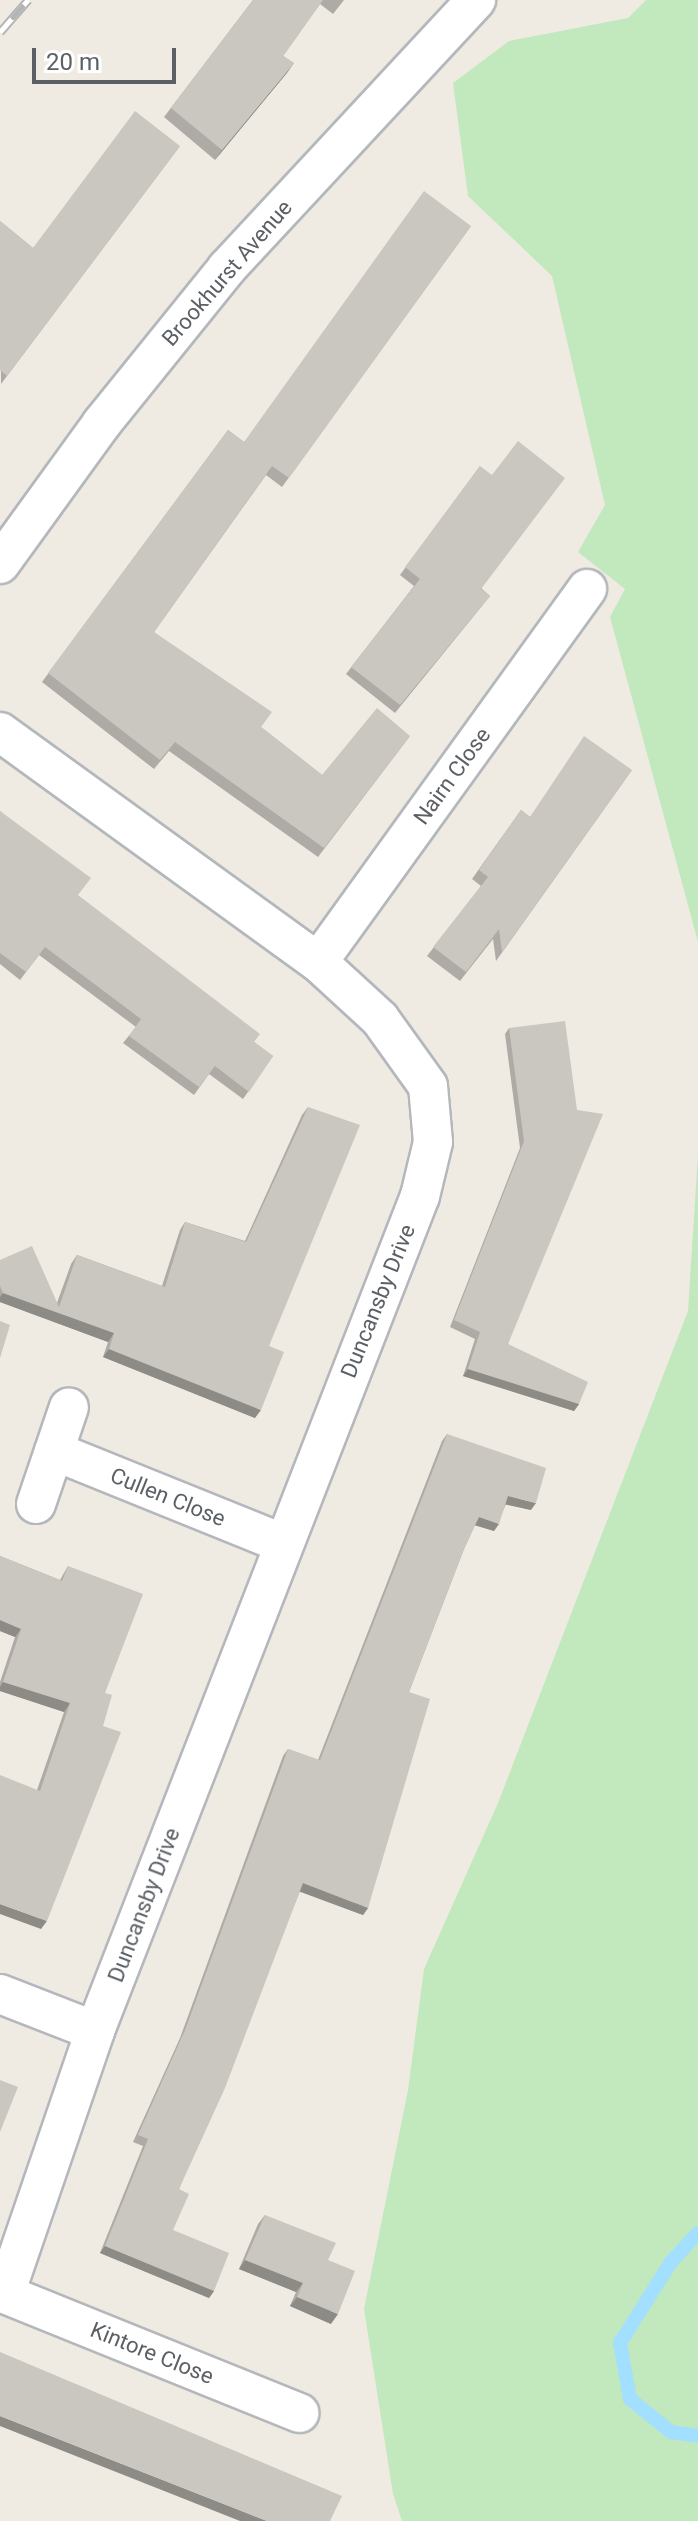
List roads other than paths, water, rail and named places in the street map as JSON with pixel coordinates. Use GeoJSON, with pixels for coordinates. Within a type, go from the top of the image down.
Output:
{"type":"FeatureCollection","features":[{"type":"Feature","properties":{"kind":"street","name":"Brookhurst Avenue"},"geometry":{"type":"LineString","coordinates":[[0,564],[102,423],[227,268],[476,0]]}},
{"type":"Feature","properties":{"kind":"street","name":"Nairn Close"},"geometry":{"type":"LineString","coordinates":[[318,962],[587,589]]}},
{"type":"Feature","properties":{"kind":"street","name":"Duncansby Drive"},"geometry":{"type":"LineString","coordinates":[[0,732],[318,962],[407,1052],[428,1086],[433,1142],[420,1196],[282,1543],[95,2031]]}},
{"type":"Feature","properties":{"kind":"street"},"geometry":{"type":"LineString","coordinates":[[36,1504],[69,1407]]}},
{"type":"Feature","properties":{"kind":"street","name":"Cullen Close"},"geometry":{"type":"LineString","coordinates":[[54,1451],[282,1543]]}},
{"type":"Feature","properties":{"kind":"street"},"geometry":{"type":"LineString","coordinates":[[0,1994],[95,2031]]}},
{"type":"Feature","properties":{"kind":"street","name":"Kintore Close"},"geometry":{"type":"LineString","coordinates":[[95,2031],[2,2293],[300,2413]]}},
{"type":"Feature","properties":{"kind":"waterway"},"geometry":{"type":"LineString","coordinates":[[698,2233],[671,2262],[620,2343],[630,2399],[671,2432],[698,2436]]}},
{"type":"Feature","properties":{"kind":"railway"},"geometry":{"type":"LineString","coordinates":[[0,32],[28,0]]}}]}
